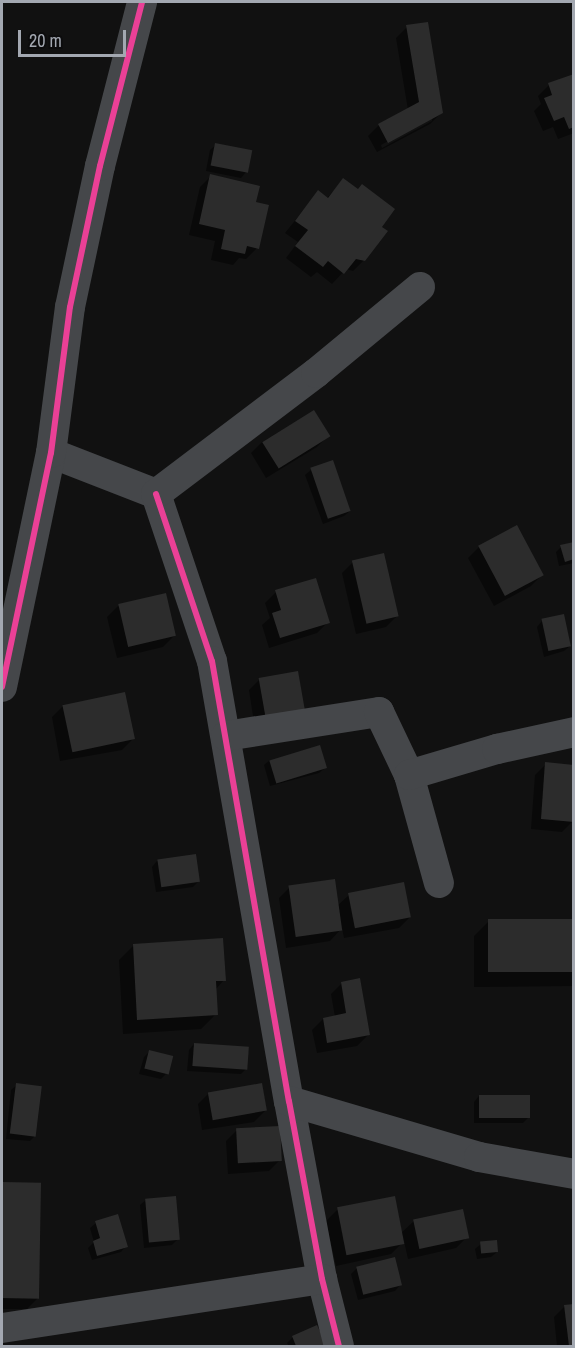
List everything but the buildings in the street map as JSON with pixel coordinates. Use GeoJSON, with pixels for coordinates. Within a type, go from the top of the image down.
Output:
{"type":"FeatureCollection","features":[{"type":"Feature","properties":{"kind":"street"},"geometry":{"type":"LineString","coordinates":[[2,687],[51,453],[70,308],[100,166],[142,2]]}},
{"type":"Feature","properties":{"kind":"street"},"geometry":{"type":"LineString","coordinates":[[156,494],[316,373],[420,287]]}},
{"type":"Feature","properties":{"kind":"street"},"geometry":{"type":"LineString","coordinates":[[51,453],[156,494]]}},
{"type":"Feature","properties":{"kind":"street"},"geometry":{"type":"LineString","coordinates":[[156,494],[212,661],[289,1101],[322,1279],[339,1347]]}},
{"type":"Feature","properties":{"kind":"street"},"geometry":{"type":"LineString","coordinates":[[226,736],[379,712],[409,775],[438,883]]}},
{"type":"Feature","properties":{"kind":"street"},"geometry":{"type":"LineString","coordinates":[[409,775],[497,749],[573,732]]}},
{"type":"Feature","properties":{"kind":"street"},"geometry":{"type":"LineString","coordinates":[[289,1101],[478,1157],[573,1174]]}},
{"type":"Feature","properties":{"kind":"street"},"geometry":{"type":"LineString","coordinates":[[2,1328],[322,1279]]}},
{"type":"Feature","properties":{"kind":"cycle path"},"geometry":{"type":"LineString","coordinates":[[2,687],[51,453],[70,307],[100,166],[142,2]]}},
{"type":"Feature","properties":{"kind":"cycle path"},"geometry":{"type":"LineString","coordinates":[[156,494],[212,661],[322,1279],[339,1346]]}}]}
